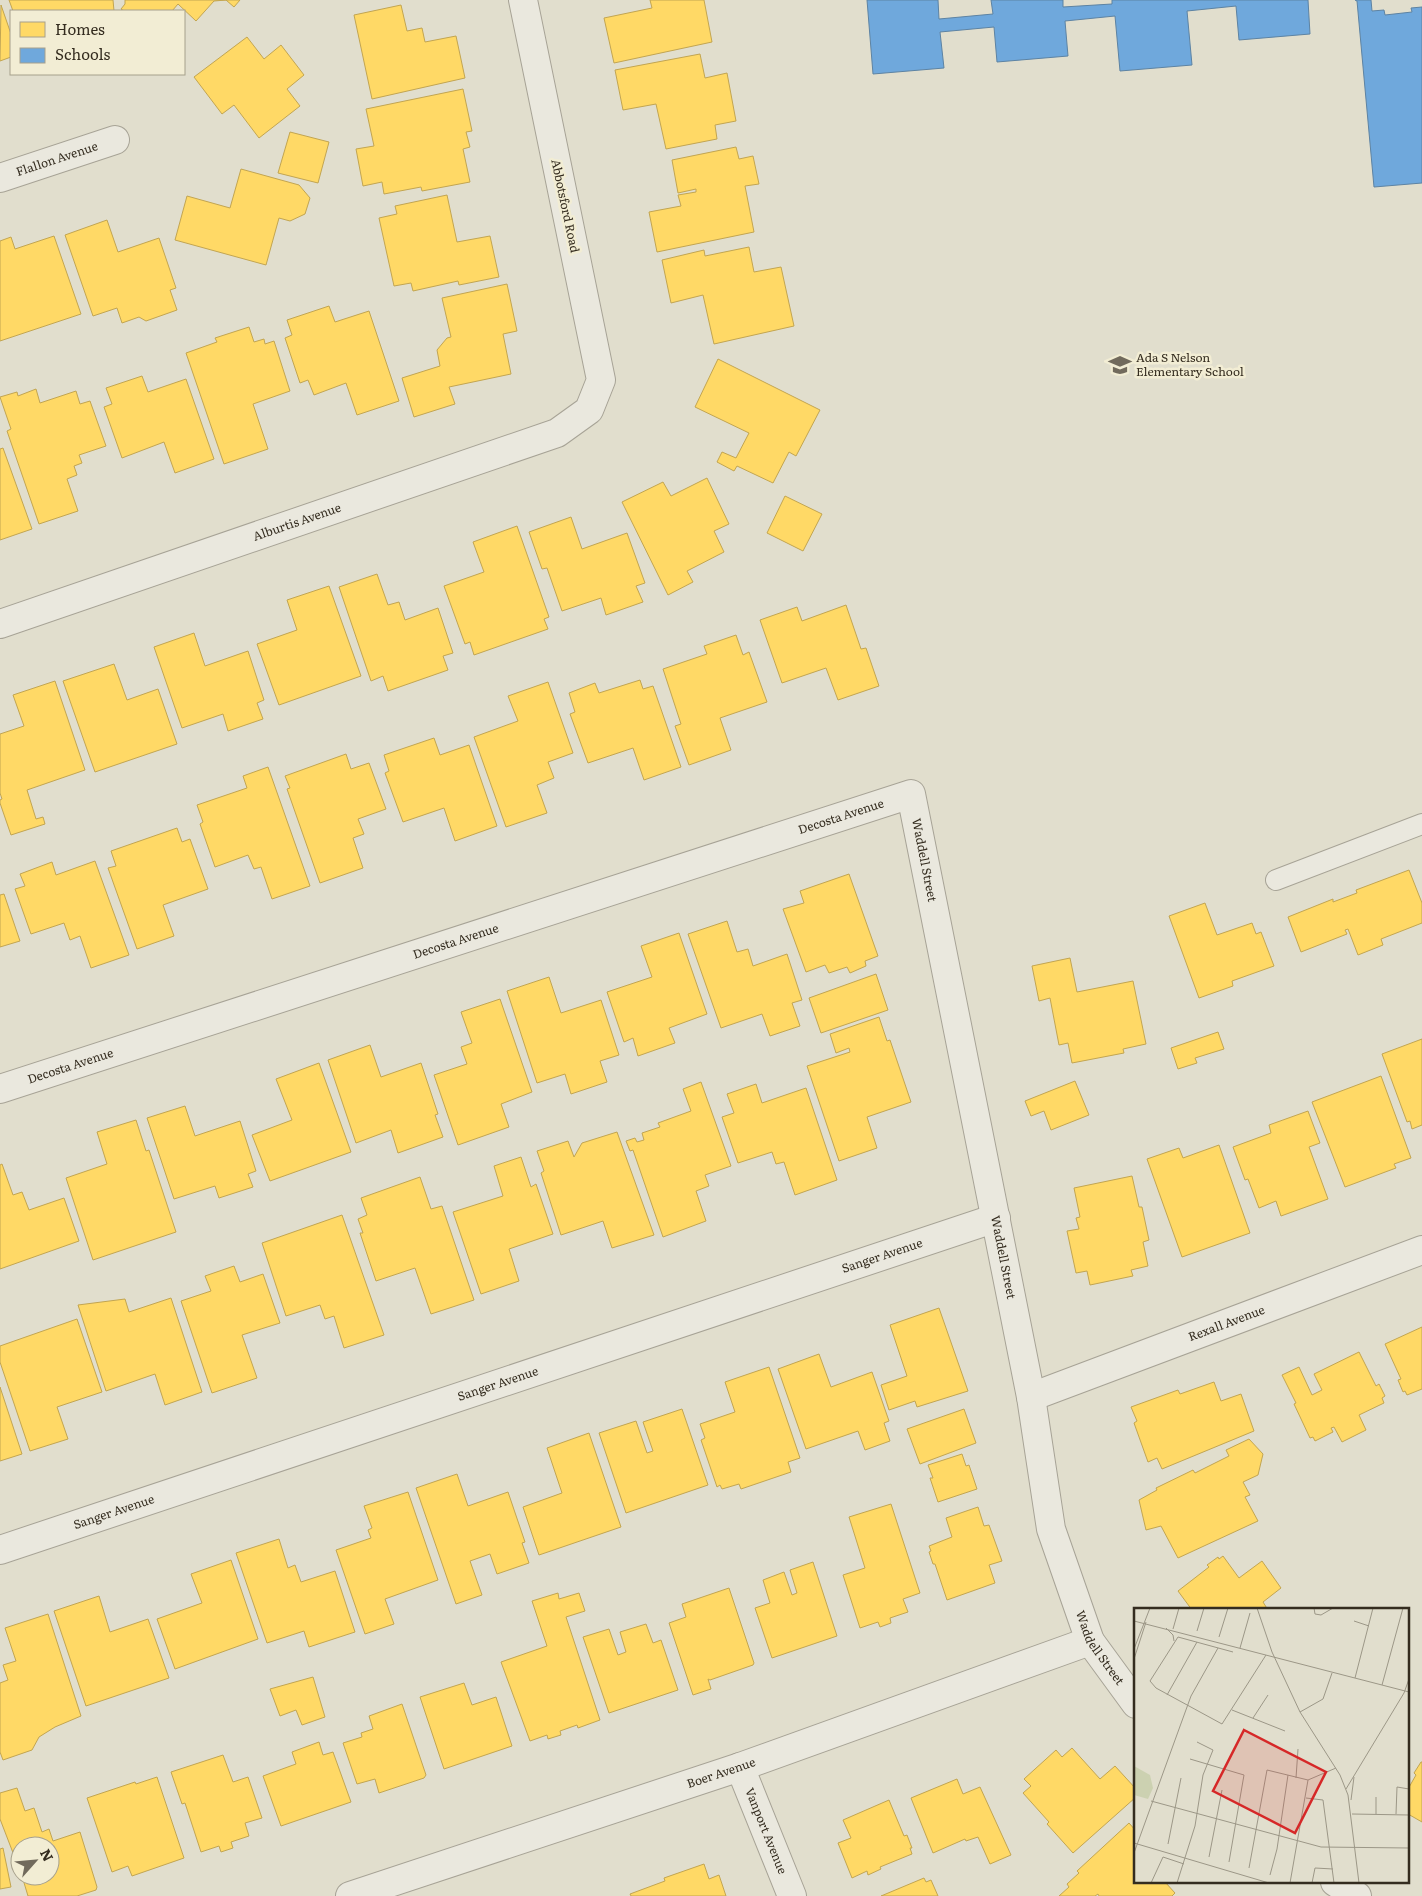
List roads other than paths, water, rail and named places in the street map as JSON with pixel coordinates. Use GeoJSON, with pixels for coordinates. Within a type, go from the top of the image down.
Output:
{"type":"FeatureCollection","features":[{"type":"Feature","properties":{"kind":"street","name":"Abbotsford Road"},"geometry":{"type":"LineString","coordinates":[[523,0],[601,380],[589,410]]}},
{"type":"Feature","properties":{"kind":"street","name":"Flallon Avenue"},"geometry":{"type":"LineString","coordinates":[[0,178],[115,140]]}},
{"type":"Feature","properties":{"kind":"street","name":"Alburtis Avenue"},"geometry":{"type":"LineString","coordinates":[[0,624],[557,433],[589,410]]}},
{"type":"Feature","properties":{"kind":"street","name":"Decosta Avenue"},"geometry":{"type":"LineString","coordinates":[[0,1089],[911,794]]}},
{"type":"Feature","properties":{"kind":"street","name":"Waddell Street"},"geometry":{"type":"LineString","coordinates":[[911,794],[996,1218],[1030,1397],[1051,1530],[1090,1641],[1134,1701]]}},
{"type":"Feature","properties":{"kind":"street","name":"Sanger Avenue"},"geometry":{"type":"LineString","coordinates":[[0,1550],[996,1218]]}},
{"type":"Feature","properties":{"kind":"street","name":"Rexall Avenue"},"geometry":{"type":"LineString","coordinates":[[1030,1397],[1422,1250]]}},
{"type":"Feature","properties":{"kind":"street","name":"Boer Avenue"},"geometry":{"type":"LineString","coordinates":[[350,1896],[740,1767],[1090,1641]]}},
{"type":"Feature","properties":{"kind":"street","name":"Vanport Avenue"},"geometry":{"type":"LineString","coordinates":[[740,1767],[792,1896]]}},
{"type":"Feature","properties":{"kind":"street"},"geometry":{"type":"LineString","coordinates":[[1338,1884],[1357,1896]]}},
{"type":"Feature","properties":{"kind":"lane"},"geometry":{"type":"LineString","coordinates":[[1276,880],[1422,824]]}},
{"type":"Feature","properties":{"kind":"place","name":"Ada S Nelson Elementary School"},"geometry":{"type":"Point","coordinates":[1120,365]}}]}
